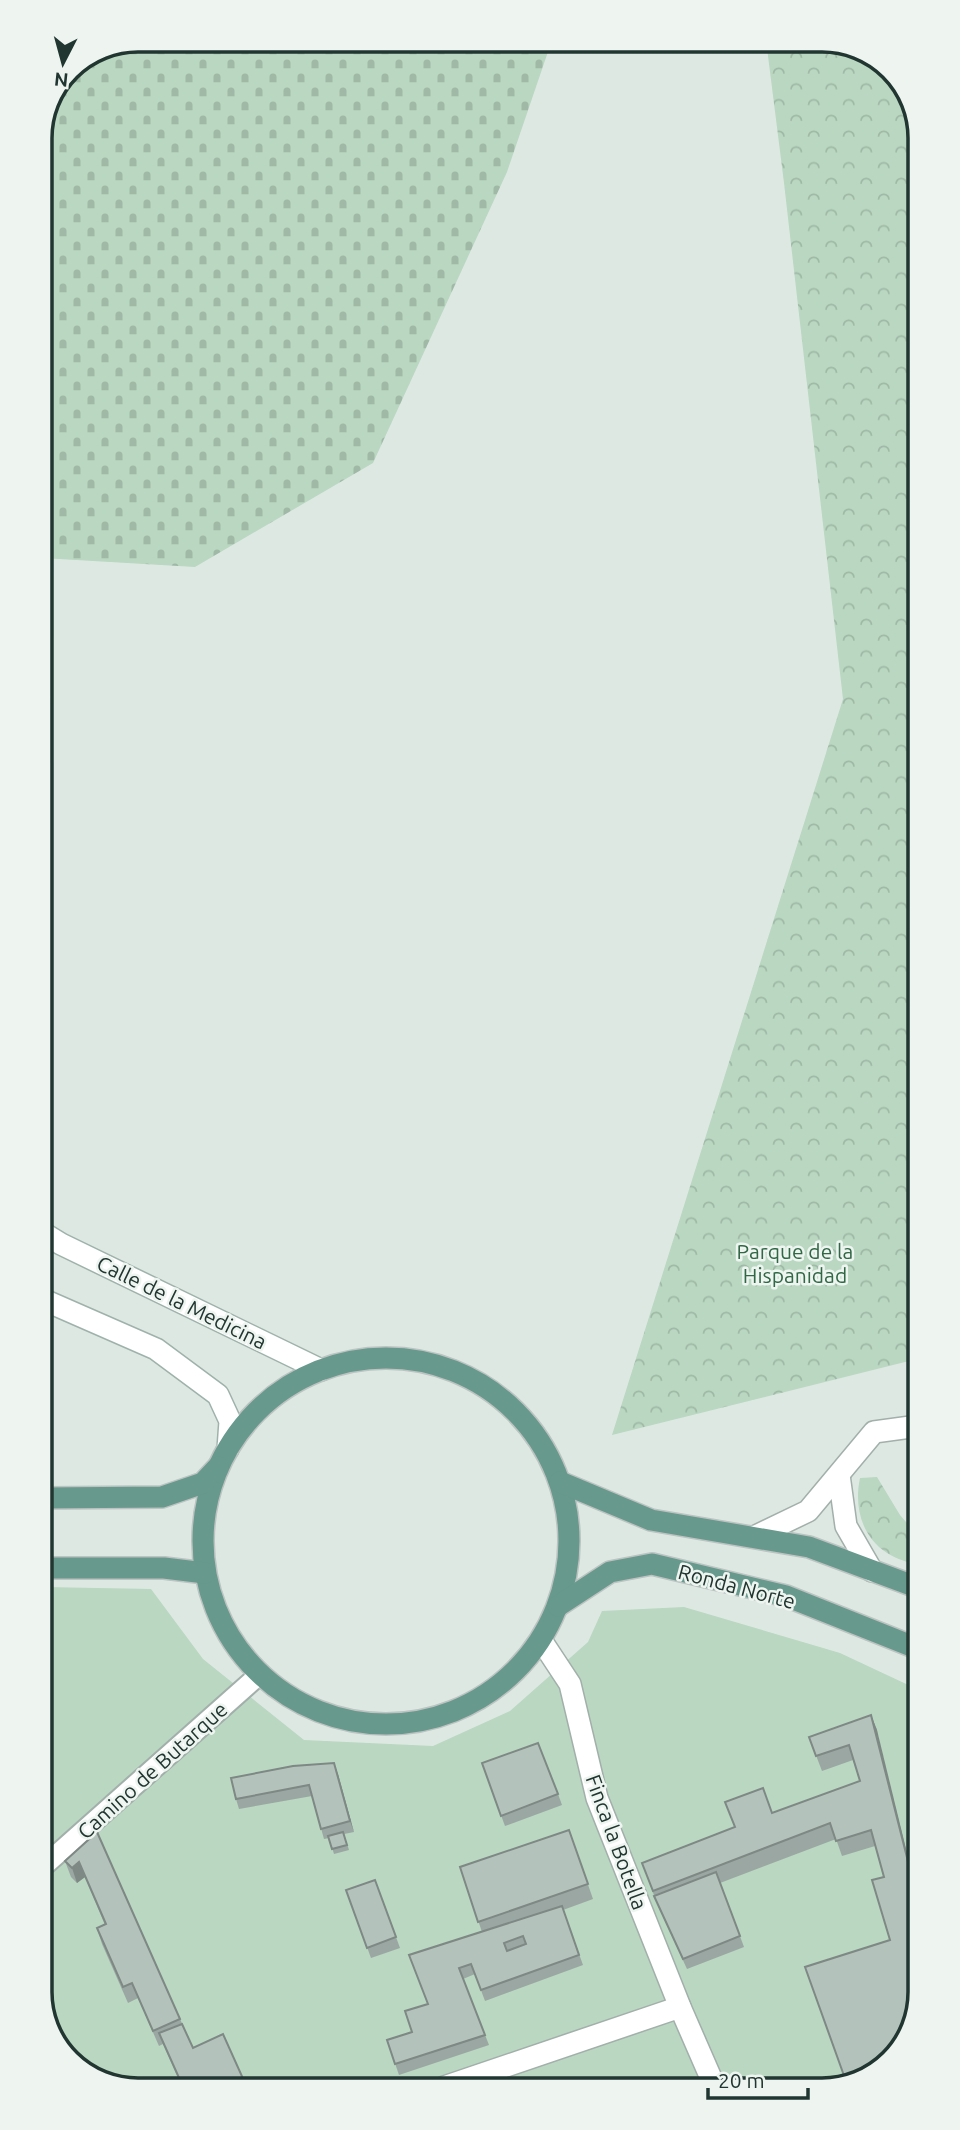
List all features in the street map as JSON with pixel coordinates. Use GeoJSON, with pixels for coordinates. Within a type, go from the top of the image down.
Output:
{"type":"FeatureCollection","features":[{"type":"Feature","properties":{"kind":"main road"},"geometry":{"type":"LineString","coordinates":[[52,1498],[162,1497],[204,1483],[246,1423],[268,1402],[293,1384],[321,1370],[357,1361],[394,1359],[430,1363],[464,1376],[496,1395],[523,1419],[544,1449],[560,1482],[570,1532],[569,1557],[558,1606],[541,1640],[506,1680],[461,1709],[409,1723],[355,1722],[304,1705],[260,1674],[235,1645],[216,1610],[205,1573],[202,1537],[207,1500],[223,1457]]}},
{"type":"Feature","properties":{"kind":"main road"},"geometry":{"type":"LineString","coordinates":[[560,1482],[651,1520],[809,1547],[908,1584]]}},
{"type":"Feature","properties":{"kind":"main road","name":"Ronda Norte"},"geometry":{"type":"LineString","coordinates":[[558,1606],[610,1572],[652,1564],[786,1596],[908,1645]]}},
{"type":"Feature","properties":{"kind":"main road"},"geometry":{"type":"LineString","coordinates":[[52,1568],[164,1568],[205,1573]]}},
{"type":"Feature","properties":{"kind":"street","name":"Calle de la Medicina"},"geometry":{"type":"LineString","coordinates":[[52,1239],[321,1370]]}},
{"type":"Feature","properties":{"kind":"street"},"geometry":{"type":"LineString","coordinates":[[52,1304],[156,1349],[218,1395],[230,1421],[223,1457]]}},
{"type":"Feature","properties":{"kind":"street"},"geometry":{"type":"LineString","coordinates":[[754,1537],[808,1511],[874,1432],[908,1427]]}},
{"type":"Feature","properties":{"kind":"street"},"geometry":{"type":"LineString","coordinates":[[839,1475],[846,1526],[872,1571]]}},
{"type":"Feature","properties":{"kind":"street","name":"Finca la Botella"},"geometry":{"type":"LineString","coordinates":[[541,1640],[570,1684],[597,1798],[711,2078]]}},
{"type":"Feature","properties":{"kind":"street"},"geometry":{"type":"LineString","coordinates":[[472,2077],[680,2007]]}},
{"type":"Feature","properties":{"kind":"lane","name":"Camino de Butarque"},"geometry":{"type":"LineString","coordinates":[[52,1859],[260,1674]]}},
{"type":"Feature","properties":{"kind":"green space"},"geometry":{"type":"Polygon","coordinates":[[[138,52],[548,53],[507,172],[373,463],[195,567],[53,559],[53,132],[55,116],[63,98],[98,98],[98,63],[121,54],[138,52]]]}},
{"type":"Feature","properties":{"kind":"green space","name":"Parque de la Hispanidad"},"geometry":{"type":"Polygon","coordinates":[[[768,53],[844,55],[874,70],[899,100],[908,138],[908,1362],[612,1435],[843,699],[768,53]]]}},
{"type":"Feature","properties":{"kind":"green space"},"geometry":{"type":"Polygon","coordinates":[[[877,1477],[908,1524],[908,1562],[887,1553],[865,1529],[859,1510],[860,1478],[877,1477]]]}},
{"type":"Feature","properties":{"kind":"green space"},"geometry":{"type":"Polygon","coordinates":[[[52,1587],[151,1589],[203,1659],[304,1740],[433,1746],[510,1711],[588,1642],[602,1611],[684,1607],[840,1653],[908,1685],[908,1992],[905,2013],[869,2064],[849,2073],[822,2078],[132,2077],[100,2069],[86,2060],[64,2035],[54,2009],[52,1992],[52,1587]]]}},
{"type":"Feature","properties":{"kind":"building"},"geometry":{"type":"Polygon","coordinates":[[[871,1715],[908,1861],[908,1992],[903,2019],[890,2044],[874,2060],[844,2074],[805,1967],[890,1940],[872,1880],[884,1877],[871,1830],[836,1841],[830,1823],[653,1891],[642,1863],[735,1827],[725,1802],[763,1788],[772,1813],[860,1781],[849,1745],[816,1756],[809,1737],[871,1715]]]}},
{"type":"Feature","properties":{"kind":"building"},"geometry":{"type":"Polygon","coordinates":[[[538,1743],[558,1794],[501,1816],[482,1763],[538,1743]]]}},
{"type":"Feature","properties":{"kind":"building"},"geometry":{"type":"Polygon","coordinates":[[[334,1763],[350,1821],[321,1829],[309,1785],[236,1799],[231,1778],[293,1766],[334,1763]]]}},
{"type":"Feature","properties":{"kind":"building"},"geometry":{"type":"Polygon","coordinates":[[[569,1830],[588,1884],[478,1922],[460,1867],[569,1830]]]}},
{"type":"Feature","properties":{"kind":"building"},"geometry":{"type":"Polygon","coordinates":[[[97,1832],[180,2019],[153,2031],[132,1983],[123,1987],[97,1928],[106,1924],[79,1862],[72,1868],[65,1861],[97,1832]]]}},
{"type":"Feature","properties":{"kind":"building"},"geometry":{"type":"Polygon","coordinates":[[[343,1832],[347,1845],[332,1849],[328,1836],[343,1832]]]}},
{"type":"Feature","properties":{"kind":"building"},"geometry":{"type":"Polygon","coordinates":[[[716,1872],[740,1936],[683,1959],[654,1896],[716,1872]]]}},
{"type":"Feature","properties":{"kind":"building"},"geometry":{"type":"Polygon","coordinates":[[[375,1880],[396,1937],[367,1948],[346,1890],[375,1880]]]}},
{"type":"Feature","properties":{"kind":"building"},"geometry":{"type":"Polygon","coordinates":[[[562,1906],[579,1955],[481,1990],[471,1964],[459,1968],[485,2035],[395,2064],[387,2040],[412,2032],[405,2011],[428,2004],[409,1955],[562,1906]],[[523,1936],[504,1943],[507,1951],[526,1944],[523,1936]]]}},
{"type":"Feature","properties":{"kind":"building"},"geometry":{"type":"Polygon","coordinates":[[[182,2024],[193,2048],[223,2034],[242,2077],[179,2077],[159,2033],[182,2024]]]}}]}
